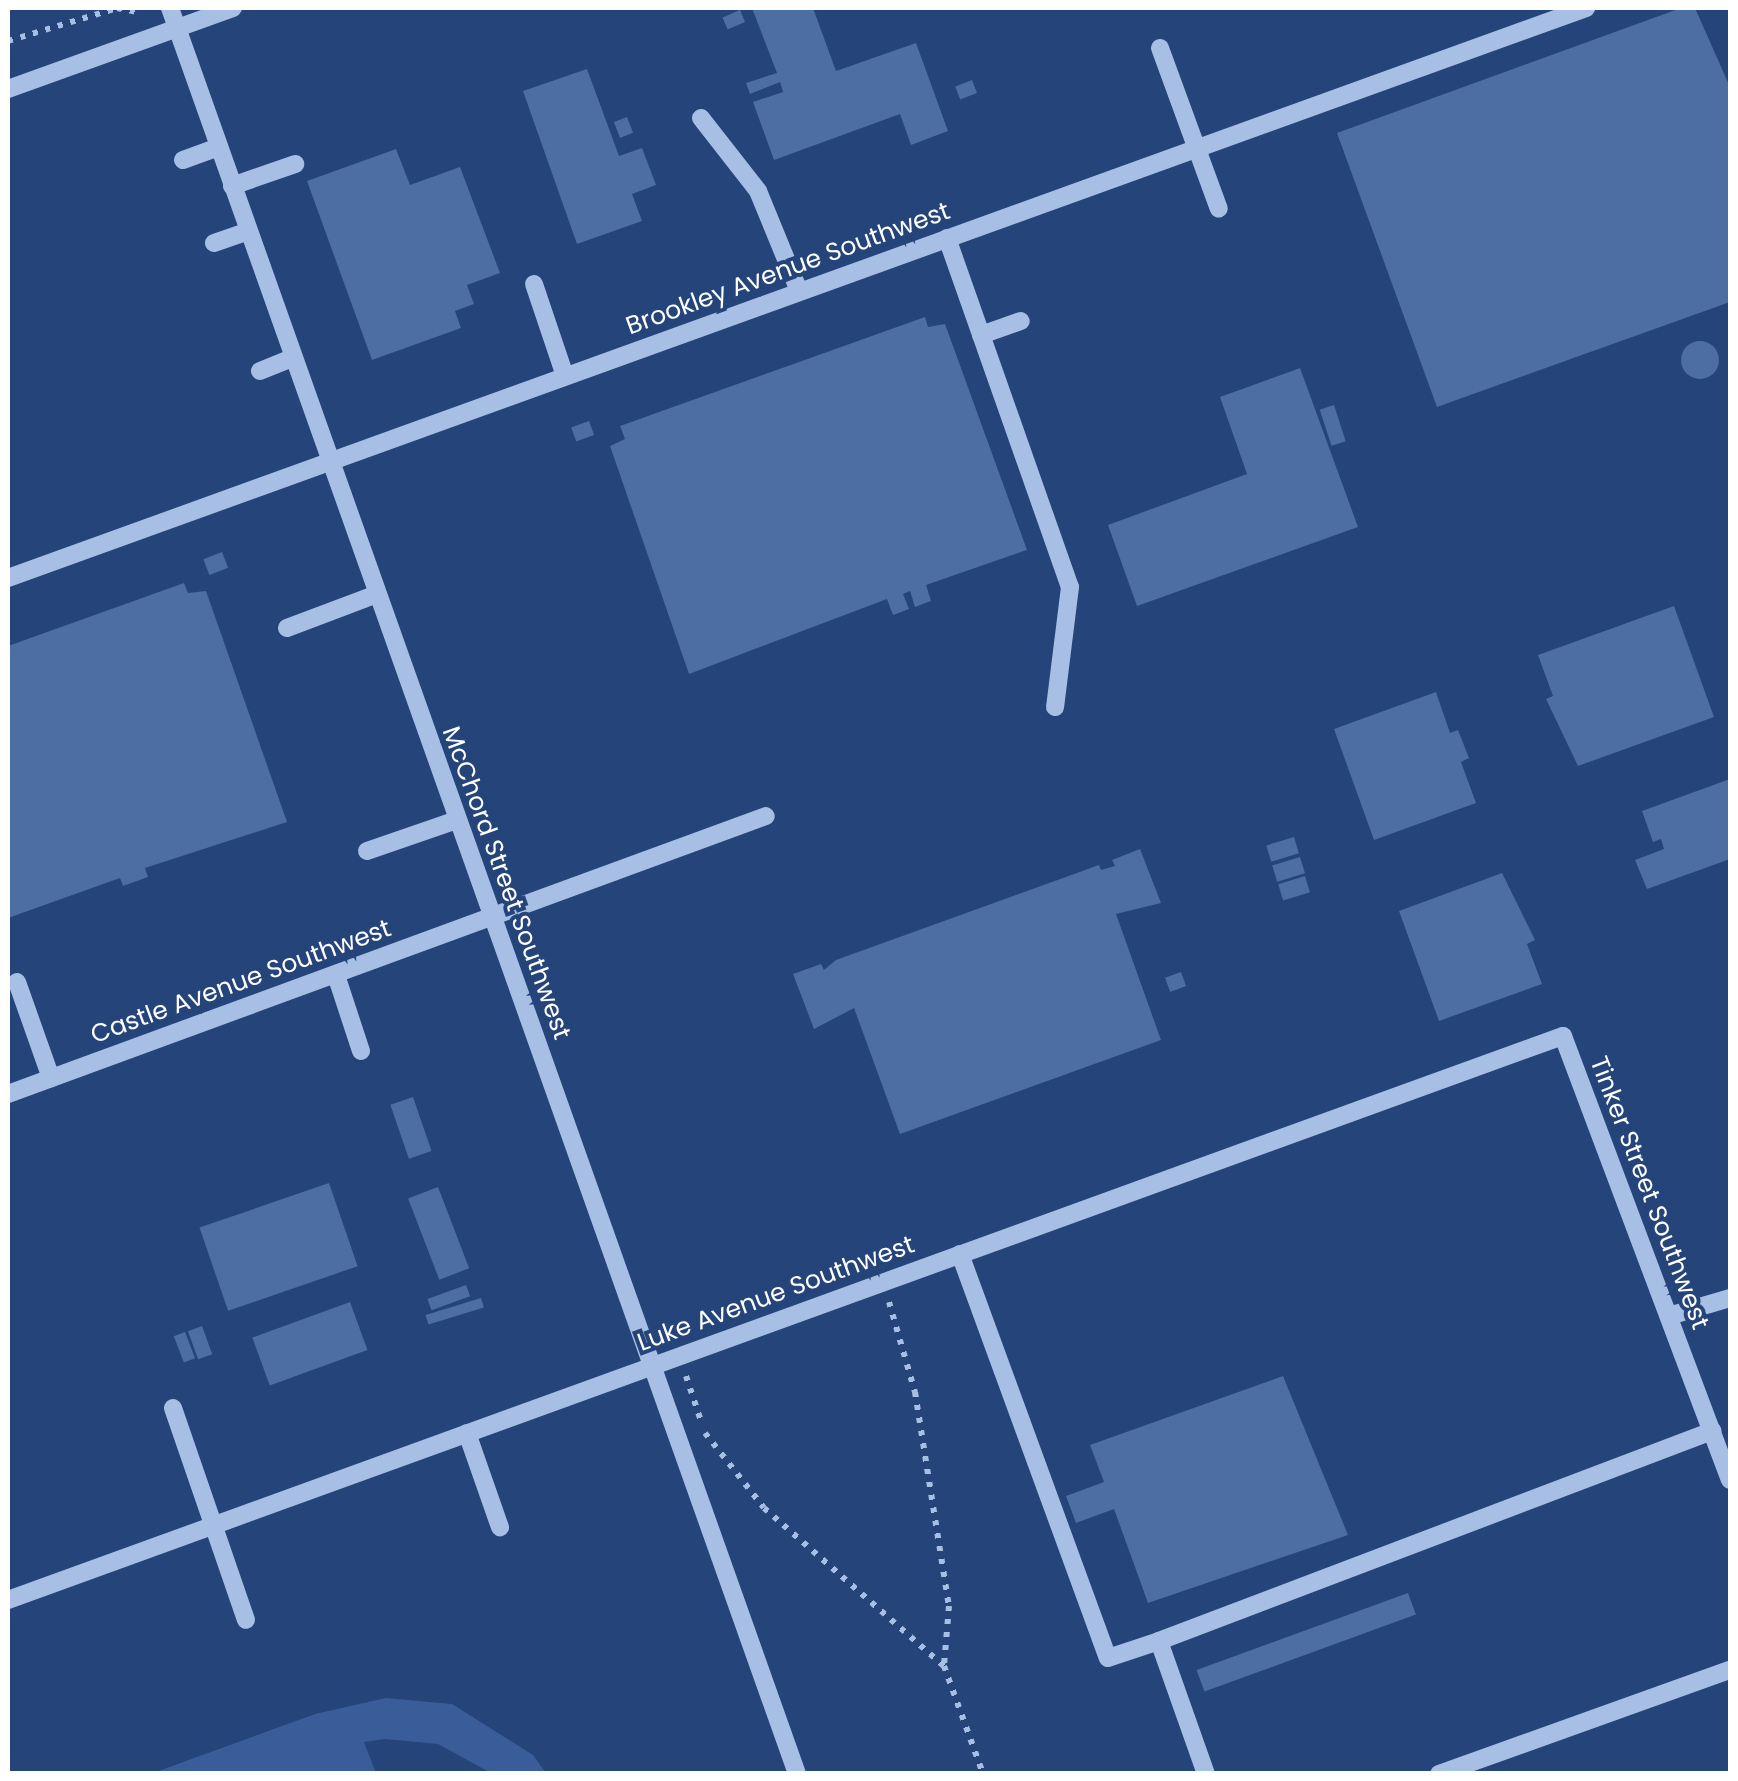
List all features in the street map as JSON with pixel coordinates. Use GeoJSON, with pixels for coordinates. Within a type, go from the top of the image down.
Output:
{"type":"FeatureCollection","features":[{"type":"Feature","properties":{"kind":"street","name":"McChord Street Southwest"},"geometry":{"type":"LineString","coordinates":[[170,8],[797,1774]]}},
{"type":"Feature","properties":{"kind":"street"},"geometry":{"type":"LineString","coordinates":[[8,89],[234,8]]}},
{"type":"Feature","properties":{"kind":"street","name":"Brookley Avenue Southwest"},"geometry":{"type":"LineString","coordinates":[[8,578],[1198,148],[1545,15],[1586,8]]}},
{"type":"Feature","properties":{"kind":"street"},"geometry":{"type":"LineString","coordinates":[[1160,48],[1218,209]]}},
{"type":"Feature","properties":{"kind":"street"},"geometry":{"type":"LineString","coordinates":[[702,118],[758,191],[799,291]]}},
{"type":"Feature","properties":{"kind":"street"},"geometry":{"type":"LineString","coordinates":[[183,160],[219,148]]}},
{"type":"Feature","properties":{"kind":"street"},"geometry":{"type":"LineString","coordinates":[[232,186],[295,164]]}},
{"type":"Feature","properties":{"kind":"street"},"geometry":{"type":"LineString","coordinates":[[214,242],[248,231]]}},
{"type":"Feature","properties":{"kind":"street"},"geometry":{"type":"LineString","coordinates":[[947,238],[1070,587],[1055,708]]}},
{"type":"Feature","properties":{"kind":"street"},"geometry":{"type":"LineString","coordinates":[[534,284],[565,376]]}},
{"type":"Feature","properties":{"kind":"street"},"geometry":{"type":"LineString","coordinates":[[982,334],[1021,322]]}},
{"type":"Feature","properties":{"kind":"street"},"geometry":{"type":"LineString","coordinates":[[260,371],[293,358]]}},
{"type":"Feature","properties":{"kind":"street"},"geometry":{"type":"LineString","coordinates":[[287,628],[376,594]]}},
{"type":"Feature","properties":{"kind":"street","name":"Castle Avenue Southwest"},"geometry":{"type":"LineString","coordinates":[[8,1094],[766,816]]}},
{"type":"Feature","properties":{"kind":"street"},"geometry":{"type":"LineString","coordinates":[[367,851],[457,820]]}},
{"type":"Feature","properties":{"kind":"street"},"geometry":{"type":"LineString","coordinates":[[336,975],[360,1051]]}},
{"type":"Feature","properties":{"kind":"street"},"geometry":{"type":"LineString","coordinates":[[17,982],[51,1078]]}},
{"type":"Feature","properties":{"kind":"street","name":"Luke Avenue Southwest"},"geometry":{"type":"LineString","coordinates":[[8,1600],[1562,1036]]}},
{"type":"Feature","properties":{"kind":"street","name":"Tinker Street Southwest"},"geometry":{"type":"LineString","coordinates":[[1562,1036],[1730,1480]]}},
{"type":"Feature","properties":{"kind":"street"},"geometry":{"type":"LineString","coordinates":[[960,1254],[1108,1658],[1712,1430]]}},
{"type":"Feature","properties":{"kind":"street"},"geometry":{"type":"LineString","coordinates":[[1669,1316],[1730,1298]]}},
{"type":"Feature","properties":{"kind":"street"},"geometry":{"type":"LineString","coordinates":[[173,1408],[246,1620]]}},
{"type":"Feature","properties":{"kind":"street"},"geometry":{"type":"LineString","coordinates":[[467,1434],[500,1527]]}},
{"type":"Feature","properties":{"kind":"street"},"geometry":{"type":"LineString","coordinates":[[1159,1641],[1206,1774]]}},
{"type":"Feature","properties":{"kind":"street"},"geometry":{"type":"LineString","coordinates":[[1440,1774],[1730,1670]]}},
{"type":"Feature","properties":{"kind":"path"},"geometry":{"type":"LineString","coordinates":[[8,42],[117,8],[137,12]]}},
{"type":"Feature","properties":{"kind":"path"},"geometry":{"type":"LineString","coordinates":[[882,1282],[918,1412],[949,1606],[944,1666],[983,1774]]}},
{"type":"Feature","properties":{"kind":"path"},"geometry":{"type":"LineString","coordinates":[[679,1356],[706,1436],[728,1470],[944,1666]]}},
{"type":"Feature","properties":{"kind":"shaded area"},"geometry":{"type":"Polygon","coordinates":[[[386,1698],[452,1704],[533,1755],[546,1773],[491,1773],[438,1744],[385,1739],[364,1742],[376,1773],[153,1773],[315,1714],[386,1698]]]}},
{"type":"Feature","properties":{"kind":"building"},"geometry":{"type":"Polygon","coordinates":[[[752,8],[813,8],[836,71],[916,43],[948,131],[911,145],[900,114],[774,160],[753,102],[783,92],[780,82],[750,94],[746,83],[777,73],[752,8]]]}},
{"type":"Feature","properties":{"kind":"building"},"geometry":{"type":"Polygon","coordinates":[[[1681,8],[1695,8],[1730,87],[1730,302],[1437,407],[1337,133],[1681,8]]]}},
{"type":"Feature","properties":{"kind":"building"},"geometry":{"type":"Polygon","coordinates":[[[740,10],[745,22],[728,29],[723,17],[740,10]]]}},
{"type":"Feature","properties":{"kind":"building"},"geometry":{"type":"Polygon","coordinates":[[[587,69],[619,156],[642,148],[656,185],[632,194],[642,221],[577,244],[523,91],[587,69]]]}},
{"type":"Feature","properties":{"kind":"building"},"geometry":{"type":"Polygon","coordinates":[[[972,80],[977,93],[960,100],[955,86],[972,80]]]}},
{"type":"Feature","properties":{"kind":"building"},"geometry":{"type":"Polygon","coordinates":[[[627,117],[633,133],[620,138],[614,122],[627,117]]]}},
{"type":"Feature","properties":{"kind":"building"},"geometry":{"type":"Polygon","coordinates":[[[396,149],[410,185],[460,167],[500,273],[467,285],[474,304],[455,311],[461,328],[372,360],[307,181],[396,149]]]}},
{"type":"Feature","properties":{"kind":"building"},"geometry":{"type":"Polygon","coordinates":[[[925,317],[928,327],[945,324],[1027,550],[926,585],[931,601],[915,607],[910,591],[903,594],[909,609],[893,615],[887,599],[689,674],[610,446],[625,439],[620,426],[925,317]]]}},
{"type":"Feature","properties":{"kind":"building"},"geometry":{"type":"Polygon","coordinates":[[[1700,341],[1714,346],[1719,360],[1714,374],[1700,379],[1686,374],[1681,360],[1686,346],[1700,341]]]}},
{"type":"Feature","properties":{"kind":"building"},"geometry":{"type":"Polygon","coordinates":[[[1300,368],[1358,527],[1137,606],[1108,525],[1247,474],[1220,397],[1300,368]]]}},
{"type":"Feature","properties":{"kind":"building"},"geometry":{"type":"Polygon","coordinates":[[[1334,405],[1346,441],[1331,446],[1320,410],[1334,405]]]}},
{"type":"Feature","properties":{"kind":"building"},"geometry":{"type":"Polygon","coordinates":[[[589,421],[594,435],[576,442],[571,427],[589,421]]]}},
{"type":"Feature","properties":{"kind":"building"},"geometry":{"type":"Polygon","coordinates":[[[222,552],[228,568],[209,575],[203,559],[222,552]]]}},
{"type":"Feature","properties":{"kind":"building"},"geometry":{"type":"Polygon","coordinates":[[[184,583],[188,593],[206,591],[287,822],[145,868],[148,877],[123,886],[120,878],[8,918],[8,646],[184,583]]]}},
{"type":"Feature","properties":{"kind":"building"},"geometry":{"type":"Polygon","coordinates":[[[1674,606],[1714,717],[1578,766],[1546,699],[1553,696],[1538,655],[1674,606]]]}},
{"type":"Feature","properties":{"kind":"building"},"geometry":{"type":"Polygon","coordinates":[[[1436,692],[1450,733],[1458,730],[1469,758],[1461,762],[1476,803],[1374,840],[1334,729],[1436,692]]]}},
{"type":"Feature","properties":{"kind":"building"},"geometry":{"type":"Polygon","coordinates":[[[1730,779],[1730,859],[1647,889],[1635,860],[1664,849],[1661,839],[1653,842],[1642,811],[1730,779]]]}},
{"type":"Feature","properties":{"kind":"building"},"geometry":{"type":"Polygon","coordinates":[[[1294,837],[1299,853],[1271,862],[1266,845],[1294,837]]]}},
{"type":"Feature","properties":{"kind":"building"},"geometry":{"type":"Polygon","coordinates":[[[1140,849],[1161,903],[1116,914],[1161,1040],[900,1134],[854,1008],[814,1029],[793,974],[821,964],[824,970],[836,960],[1099,865],[1101,870],[1115,866],[1112,860],[1140,849]]]}},
{"type":"Feature","properties":{"kind":"building"},"geometry":{"type":"Polygon","coordinates":[[[1300,857],[1305,873],[1277,882],[1272,865],[1300,857]]]}},
{"type":"Feature","properties":{"kind":"building"},"geometry":{"type":"Polygon","coordinates":[[[1502,873],[1535,940],[1527,944],[1542,984],[1439,1021],[1399,911],[1502,873]]]}},
{"type":"Feature","properties":{"kind":"building"},"geometry":{"type":"Polygon","coordinates":[[[1305,876],[1310,892],[1283,900],[1278,884],[1305,876]]]}},
{"type":"Feature","properties":{"kind":"building"},"geometry":{"type":"Polygon","coordinates":[[[1181,972],[1186,986],[1170,992],[1165,978],[1181,972]]]}},
{"type":"Feature","properties":{"kind":"building"},"geometry":{"type":"Polygon","coordinates":[[[413,1097],[432,1151],[409,1159],[390,1105],[413,1097]]]}},
{"type":"Feature","properties":{"kind":"building"},"geometry":{"type":"Polygon","coordinates":[[[329,1183],[358,1266],[228,1311],[199,1228],[329,1183]]]}},
{"type":"Feature","properties":{"kind":"building"},"geometry":{"type":"Polygon","coordinates":[[[438,1187],[469,1268],[439,1280],[408,1198],[438,1187]]]}},
{"type":"Feature","properties":{"kind":"building"},"geometry":{"type":"Polygon","coordinates":[[[466,1285],[470,1296],[432,1310],[427,1299],[466,1285]]]}},
{"type":"Feature","properties":{"kind":"building"},"geometry":{"type":"Polygon","coordinates":[[[481,1298],[484,1308],[428,1325],[426,1315],[481,1298]]]}},
{"type":"Feature","properties":{"kind":"building"},"geometry":{"type":"Polygon","coordinates":[[[350,1302],[367,1350],[270,1385],[252,1338],[350,1302]]]}},
{"type":"Feature","properties":{"kind":"building"},"geometry":{"type":"Polygon","coordinates":[[[202,1326],[212,1354],[198,1359],[188,1331],[202,1326]]]}},
{"type":"Feature","properties":{"kind":"building"},"geometry":{"type":"Polygon","coordinates":[[[185,1332],[195,1358],[184,1362],[174,1336],[185,1332]]]}},
{"type":"Feature","properties":{"kind":"building"},"geometry":{"type":"Polygon","coordinates":[[[1283,1376],[1348,1535],[1148,1603],[1114,1509],[1076,1523],[1066,1496],[1104,1482],[1090,1445],[1283,1376]]]}},
{"type":"Feature","properties":{"kind":"building"},"geometry":{"type":"Polygon","coordinates":[[[1408,1593],[1416,1615],[1204,1692],[1197,1670],[1408,1593]]]}}]}
